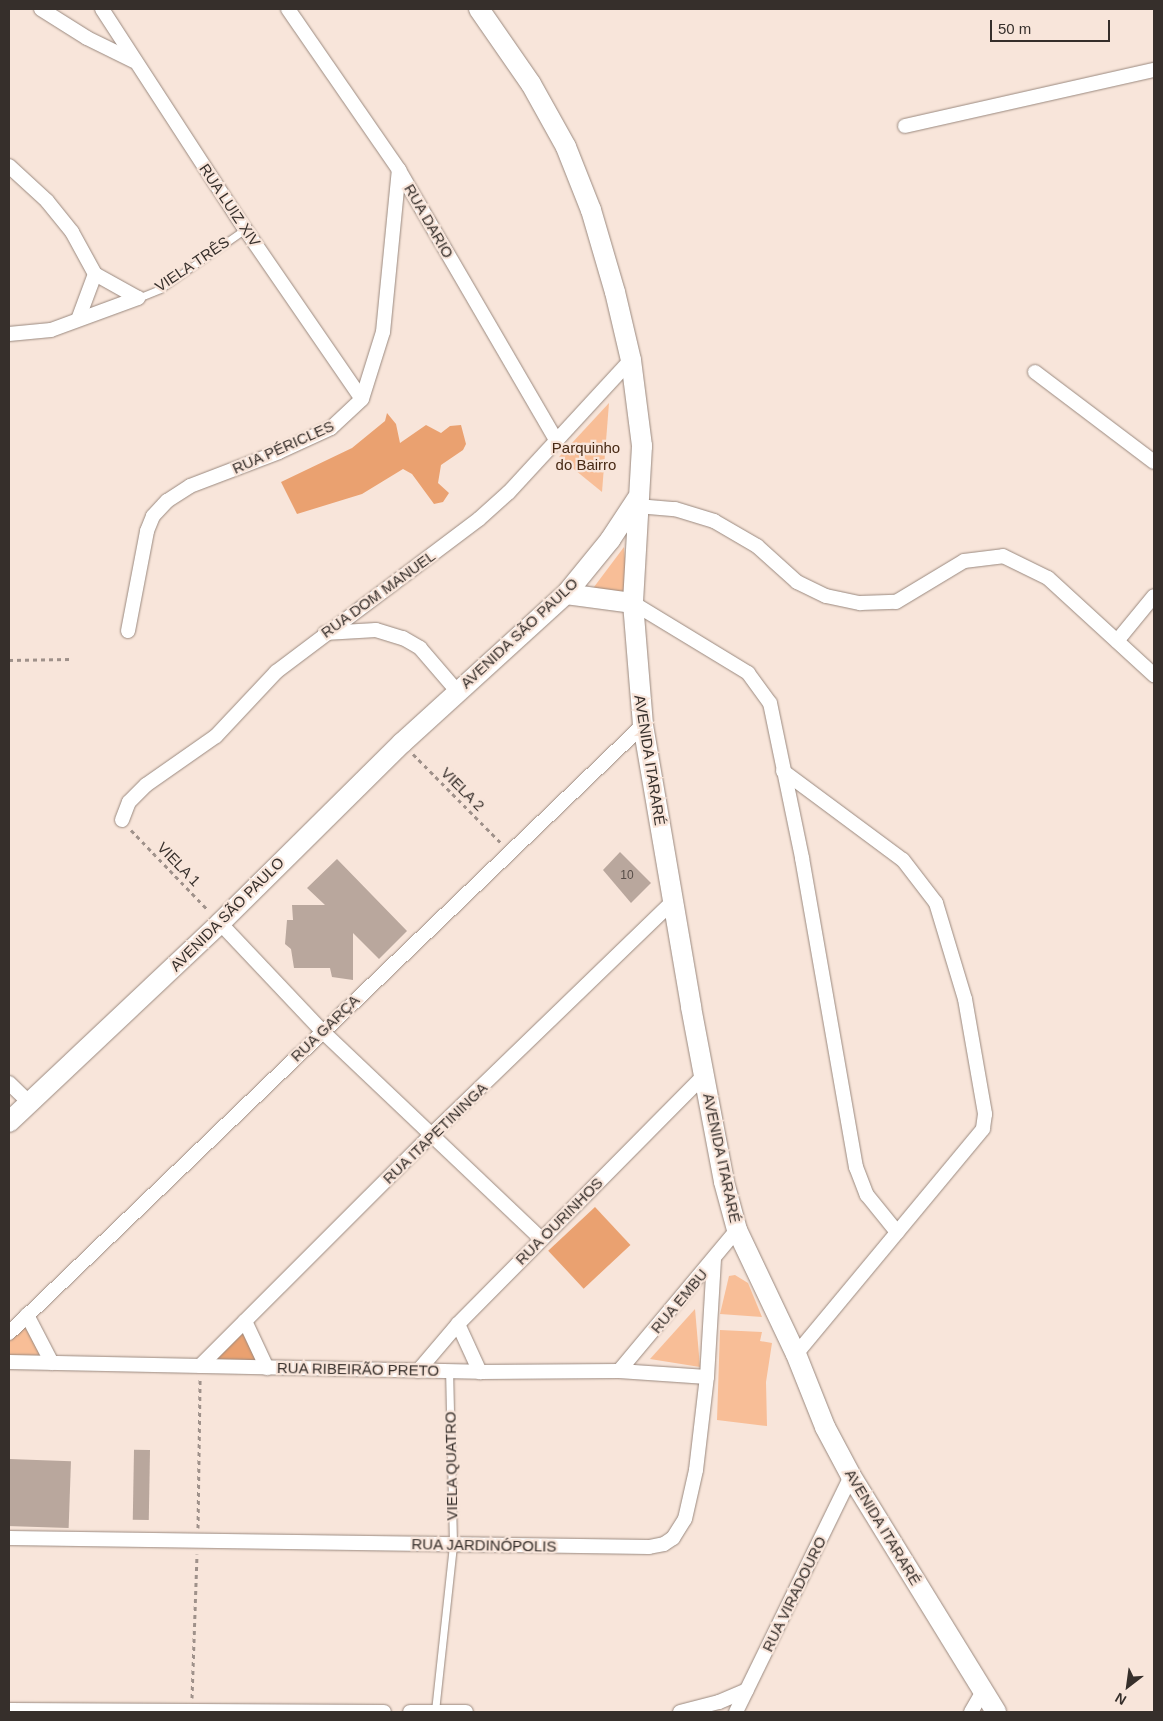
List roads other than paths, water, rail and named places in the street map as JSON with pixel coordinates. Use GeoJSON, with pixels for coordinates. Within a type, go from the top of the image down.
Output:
{"type":"FeatureCollection","features":[{"type":"Feature","properties":{"kind":"main road","name":"AVENIDA SÃO PAULO"},"geometry":{"type":"LineString","coordinates":[[9,1122],[220,923],[402,743],[457,691],[566,594],[637,503],[642,446],[631,360],[615,292],[591,210],[566,147],[531,84],[479,9]]}},
{"type":"Feature","properties":{"kind":"main road","name":"AVENIDA ITARARÉ"},"geometry":{"type":"LineString","coordinates":[[637,503],[633,604],[643,725],[672,902],[704,1075],[724,1182],[737,1230],[774,1315],[796,1354],[825,1427],[851,1476],[996,1712]]}},
{"type":"Feature","properties":{"kind":"main road"},"geometry":{"type":"LineString","coordinates":[[566,594],[633,604]]}},
{"type":"Feature","properties":{"kind":"street"},"geometry":{"type":"LineString","coordinates":[[41,9],[87,38],[134,61]]}},
{"type":"Feature","properties":{"kind":"street","name":"RUA LUIZ XIV"},"geometry":{"type":"LineString","coordinates":[[102,9],[134,61],[362,399]]}},
{"type":"Feature","properties":{"kind":"street","name":"RUA DARIO"},"geometry":{"type":"LineString","coordinates":[[288,9],[399,170],[557,441]]}},
{"type":"Feature","properties":{"kind":"street"},"geometry":{"type":"LineString","coordinates":[[905,126],[1154,70]]}},
{"type":"Feature","properties":{"kind":"street"},"geometry":{"type":"LineString","coordinates":[[9,166],[47,201],[72,232],[95,274],[138,298]]}},
{"type":"Feature","properties":{"kind":"street","name":"RUA PÉRICLES"},"geometry":{"type":"LineString","coordinates":[[128,631],[147,531],[153,516],[167,501],[190,486],[279,452],[331,428],[362,399],[383,332],[399,170]]}},
{"type":"Feature","properties":{"kind":"street"},"geometry":{"type":"LineString","coordinates":[[79,317],[95,274]]}},
{"type":"Feature","properties":{"kind":"street"},"geometry":{"type":"LineString","coordinates":[[9,334],[51,330],[79,317],[138,298]]}},
{"type":"Feature","properties":{"kind":"street","name":"RUA DOM MANUEL"},"geometry":{"type":"LineString","coordinates":[[122,820],[129,802],[146,786],[216,736],[276,672],[325,633],[480,520],[557,441],[631,360]]}},
{"type":"Feature","properties":{"kind":"street"},"geometry":{"type":"LineString","coordinates":[[1035,372],[1154,462]]}},
{"type":"Feature","properties":{"kind":"street"},"geometry":{"type":"LineString","coordinates":[[637,503],[675,509],[714,521],[757,546],[797,582],[826,596],[860,604],[896,602],[964,560],[1003,556],[1048,578],[1154,675]]}},
{"type":"Feature","properties":{"kind":"street"},"geometry":{"type":"LineString","coordinates":[[1116,641],[1154,596]]}},
{"type":"Feature","properties":{"kind":"street"},"geometry":{"type":"LineString","coordinates":[[633,604],[748,673],[770,703],[856,1167],[867,1194],[897,1232]]}},
{"type":"Feature","properties":{"kind":"street"},"geometry":{"type":"LineString","coordinates":[[325,633],[376,630],[403,638],[420,648],[457,691]]}},
{"type":"Feature","properties":{"kind":"street","name":"RUA GARÇA"},"geometry":{"type":"LineString","coordinates":[[9,1333],[509,851],[643,725]]}},
{"type":"Feature","properties":{"kind":"street"},"geometry":{"type":"LineString","coordinates":[[783,771],[903,860],[936,903],[965,1000],[985,1114],[983,1129],[796,1354]]}},
{"type":"Feature","properties":{"kind":"street","name":"RUA ITAPETININGA"},"geometry":{"type":"LineString","coordinates":[[200,1366],[430,1136],[672,902]]}},
{"type":"Feature","properties":{"kind":"street"},"geometry":{"type":"LineString","coordinates":[[220,923],[322,1031],[430,1136],[541,1239]]}},
{"type":"Feature","properties":{"kind":"street","name":"RUA OURINHOS"},"geometry":{"type":"LineString","coordinates":[[418,1371],[458,1324],[704,1075]]}},
{"type":"Feature","properties":{"kind":"street"},"geometry":{"type":"LineString","coordinates":[[9,1083],[30,1103]]}},
{"type":"Feature","properties":{"kind":"street","name":"RUA EMBU"},"geometry":{"type":"LineString","coordinates":[[619,1371],[714,1260],[737,1230]]}},
{"type":"Feature","properties":{"kind":"street","name":"RUA JARDINÓPOLIS"},"geometry":{"type":"LineString","coordinates":[[9,1538],[649,1547],[668,1541],[679,1529],[689,1505],[707,1377],[714,1260]]}},
{"type":"Feature","properties":{"kind":"street"},"geometry":{"type":"LineString","coordinates":[[27,1316],[52,1363]]}},
{"type":"Feature","properties":{"kind":"street"},"geometry":{"type":"LineString","coordinates":[[245,1321],[268,1368]]}},
{"type":"Feature","properties":{"kind":"street"},"geometry":{"type":"LineString","coordinates":[[458,1324],[480,1372]]}},
{"type":"Feature","properties":{"kind":"street","name":"RUA RIBEIRÃO PRETO"},"geometry":{"type":"LineString","coordinates":[[9,1362],[480,1372],[619,1371],[707,1377]]}},
{"type":"Feature","properties":{"kind":"street","name":"RUA VIRADOURO"},"geometry":{"type":"LineString","coordinates":[[736,1712],[851,1476]]}},
{"type":"Feature","properties":{"kind":"street"},"geometry":{"type":"LineString","coordinates":[[680,1712],[747,1690]]}},
{"type":"Feature","properties":{"kind":"street"},"geometry":{"type":"LineString","coordinates":[[971,1712],[983,1691]]}},
{"type":"Feature","properties":{"kind":"street"},"geometry":{"type":"LineString","coordinates":[[9,1710],[384,1712]]}},
{"type":"Feature","properties":{"kind":"street"},"geometry":{"type":"LineString","coordinates":[[410,1712],[466,1712]]}},
{"type":"Feature","properties":{"kind":"lane","name":"VIELA TRÊS"},"geometry":{"type":"LineString","coordinates":[[138,298],[160,289],[246,229]]}},
{"type":"Feature","properties":{"kind":"lane","name":"VIELA QUATRO"},"geometry":{"type":"LineString","coordinates":[[435,1711],[453,1544],[449,1371]]}},
{"type":"Feature","properties":{"kind":"park label","name":"Parquinho do Bairro"},"geometry":{"type":"Point","coordinates":[586,456]}}]}
